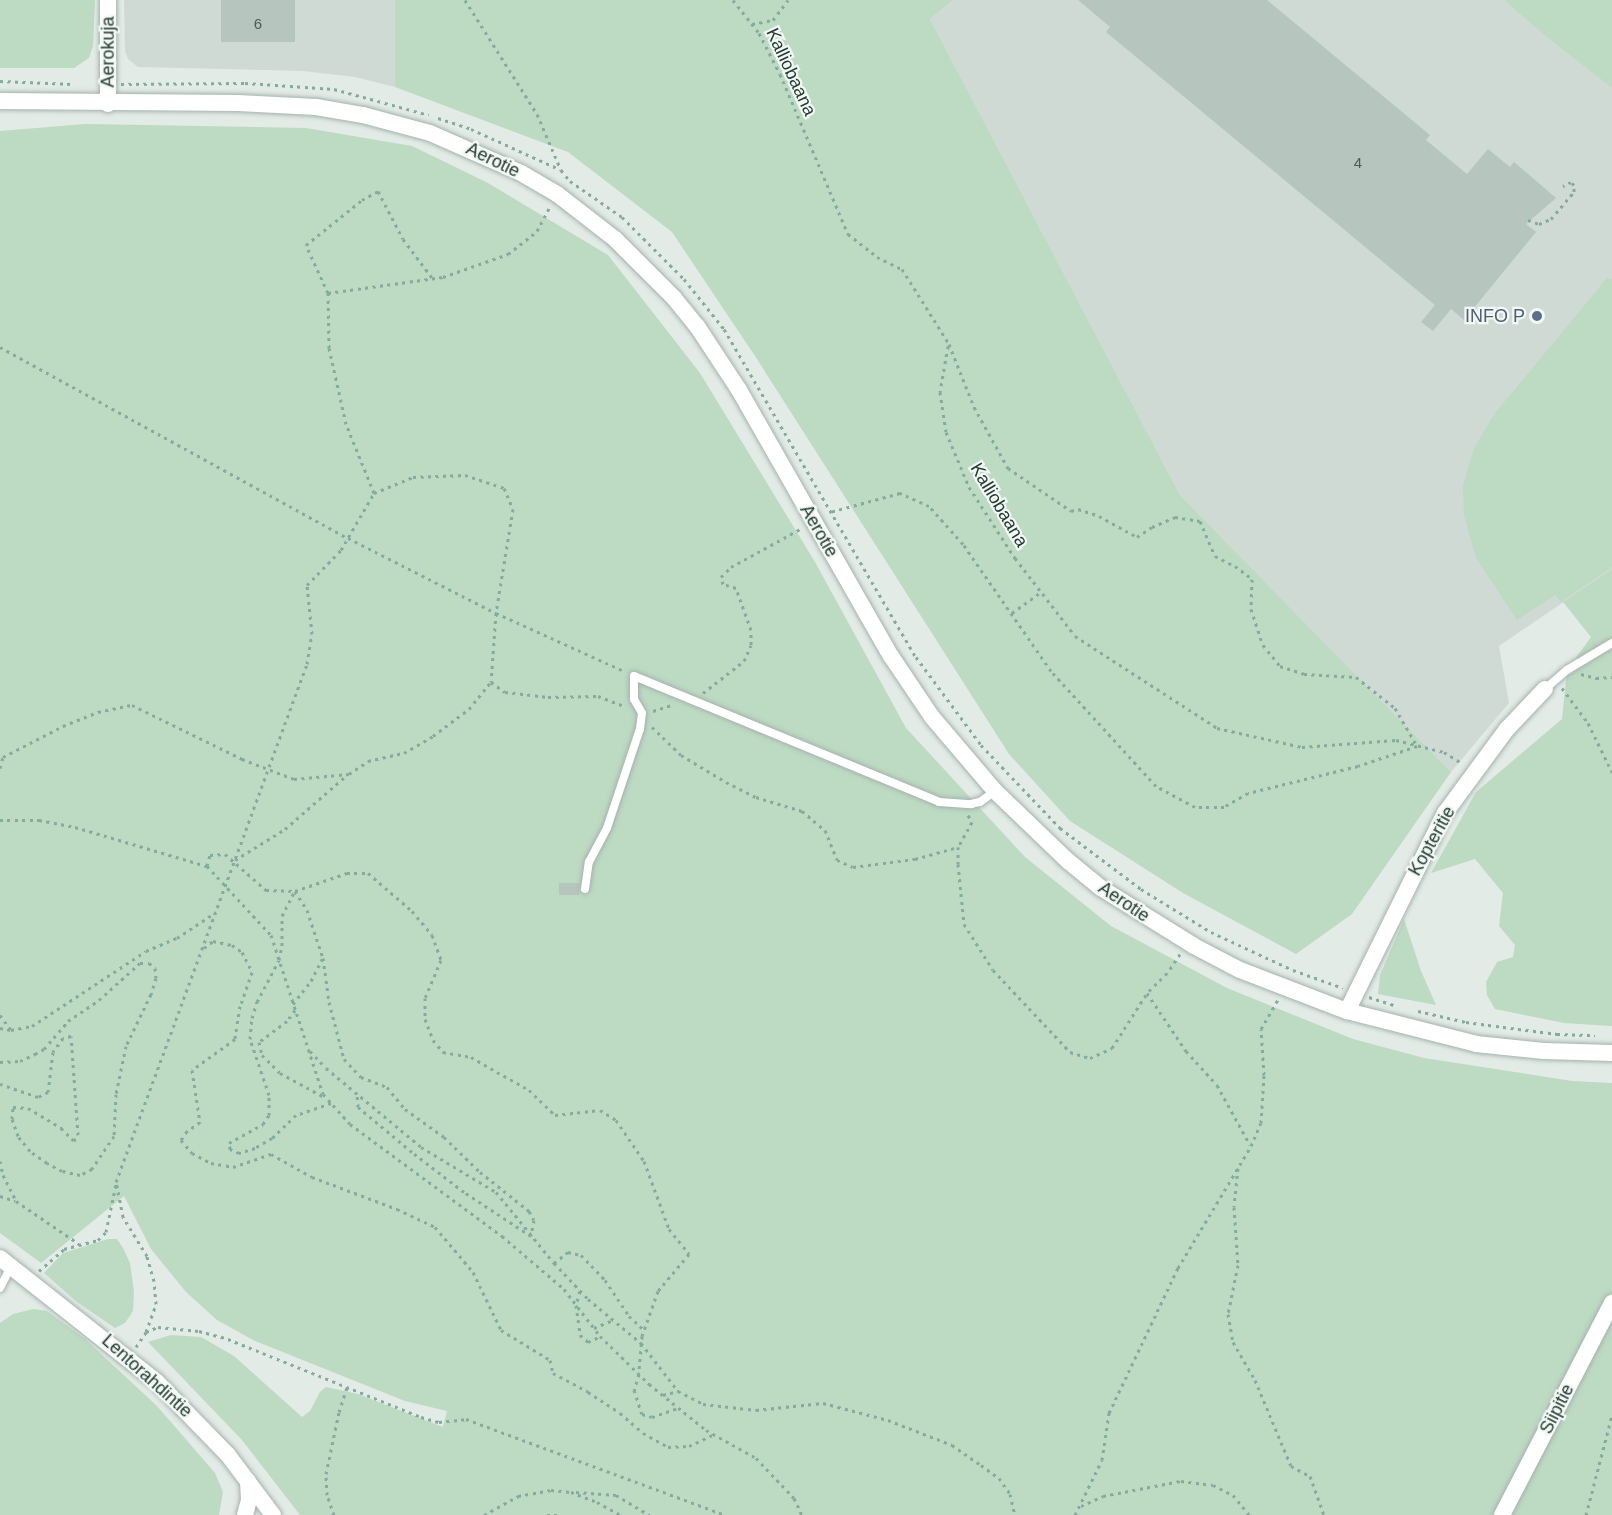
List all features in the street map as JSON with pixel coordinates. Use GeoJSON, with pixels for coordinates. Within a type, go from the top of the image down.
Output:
{"type":"FeatureCollection","features":[{"type":"Feature","properties":{"kind":"street","name":"Aerokuja"},"geometry":{"type":"LineString","coordinates":[[108,0],[108,104]]}},
{"type":"Feature","properties":{"kind":"street","name":"Aerotie"},"geometry":{"type":"LineString","coordinates":[[0,101],[108,104],[278,104],[363,115],[430,133],[521,173],[557,195],[615,239],[659,282],[697,326],[739,390],[891,656],[932,717],[994,791],[1101,888],[1188,943],[1240,970],[1347,1011],[1476,1044],[1544,1051],[1612,1053]]}},
{"type":"Feature","properties":{"kind":"street","name":"Kopteritie"},"geometry":{"type":"LineString","coordinates":[[1347,1011],[1445,813],[1513,722],[1550,685]]}},
{"type":"Feature","properties":{"kind":"street","name":"Lentorahdintie"},"geometry":{"type":"LineString","coordinates":[[6,1262],[128,1358],[190,1413],[247,1480],[273,1515]]}},
{"type":"Feature","properties":{"kind":"street","name":"Siipitie"},"geometry":{"type":"LineString","coordinates":[[1502,1515],[1612,1303]]}},
{"type":"Feature","properties":{"kind":"street"},"geometry":{"type":"LineString","coordinates":[[245,1515],[249,1500],[247,1480]]}},
{"type":"Feature","properties":{"kind":"lane"},"geometry":{"type":"LineString","coordinates":[[1550,685],[1568,670],[1612,642]]}},
{"type":"Feature","properties":{"kind":"lane"},"geometry":{"type":"LineString","coordinates":[[585,889],[589,862],[607,828],[645,713],[634,699],[634,676],[939,802],[961,804],[980,802],[994,791]]}},
{"type":"Feature","properties":{"kind":"lane"},"geometry":{"type":"LineString","coordinates":[[0,1288],[6,1262]]}},
{"type":"Feature","properties":{"kind":"path"},"geometry":{"type":"LineString","coordinates":[[465,0],[537,114],[561,170],[570,181],[622,217],[684,279],[724,329],[916,657],[981,745],[1060,828],[1141,889],[1211,932],[1293,970],[1403,1008]]}},
{"type":"Feature","properties":{"kind":"path","name":"Kalliobaana"},"geometry":{"type":"LineString","coordinates":[[733,0],[752,24],[780,74],[848,234],[877,257],[902,269],[948,344],[940,392],[945,432],[969,487],[1015,558],[1075,636],[1217,728],[1302,747],[1396,740],[1444,753],[1475,771]]}},
{"type":"Feature","properties":{"kind":"path"},"geometry":{"type":"LineString","coordinates":[[752,24],[773,20],[788,0]]}},
{"type":"Feature","properties":{"kind":"path"},"geometry":{"type":"LineString","coordinates":[[1528,220],[1539,224],[1551,219],[1574,192],[1574,184],[1571,182],[1563,186]]}},
{"type":"Feature","properties":{"kind":"path"},"geometry":{"type":"LineString","coordinates":[[374,493],[346,424],[329,348],[328,293],[306,245],[362,200],[378,191],[403,239],[433,279]]}},
{"type":"Feature","properties":{"kind":"path"},"geometry":{"type":"LineString","coordinates":[[328,293],[433,279],[508,254],[537,231],[557,195]]}},
{"type":"Feature","properties":{"kind":"path"},"geometry":{"type":"LineString","coordinates":[[830,512],[900,493],[929,506],[963,544],[1051,670],[1156,786],[1195,807],[1224,807],[1248,793],[1328,775],[1417,746],[1395,708],[1356,677],[1304,674],[1280,666],[1263,645],[1251,609],[1252,579],[1235,566],[1215,556],[1200,521],[1175,517],[1152,527],[1137,537],[1099,516],[1078,509],[1071,511],[1008,468],[974,407],[948,344]]}},
{"type":"Feature","properties":{"kind":"path"},"geometry":{"type":"LineString","coordinates":[[0,347],[348,538],[496,613],[634,676]]}},
{"type":"Feature","properties":{"kind":"path"},"geometry":{"type":"LineString","coordinates":[[29,1280],[64,1249],[98,1240],[106,1232],[116,1182],[267,767],[307,664],[312,634],[308,585],[341,550],[374,493],[413,477],[465,475],[504,488],[513,510],[496,613],[491,682],[469,709],[433,736],[405,753],[368,761],[348,774],[285,829],[234,860]]}},
{"type":"Feature","properties":{"kind":"path"},"geometry":{"type":"LineString","coordinates":[[491,682],[505,692],[548,697],[598,696],[645,713],[700,694],[717,684],[729,670],[744,661],[751,645],[750,630],[736,588],[723,584],[721,577],[731,567],[814,521]]}},
{"type":"Feature","properties":{"kind":"path"},"geometry":{"type":"LineString","coordinates":[[1012,613],[1041,592]]}},
{"type":"Feature","properties":{"kind":"path"},"geometry":{"type":"LineString","coordinates":[[1568,670],[1596,678],[1612,677]]}},
{"type":"Feature","properties":{"kind":"path"},"geometry":{"type":"LineString","coordinates":[[1550,685],[1588,723],[1612,772]]}},
{"type":"Feature","properties":{"kind":"path"},"geometry":{"type":"LineString","coordinates":[[0,768],[3,757],[63,726],[98,712],[132,705],[242,759],[294,778],[348,774]]}},
{"type":"Feature","properties":{"kind":"path"},"geometry":{"type":"LineString","coordinates":[[645,713],[651,726],[681,755],[756,797],[802,811],[825,830],[837,860],[854,867],[915,859],[958,847]]}},
{"type":"Feature","properties":{"kind":"path"},"geometry":{"type":"LineString","coordinates":[[961,804],[972,822],[958,847],[964,924],[993,970],[1070,1052],[1090,1058],[1112,1048],[1147,993],[1167,973],[1188,943]]}},
{"type":"Feature","properties":{"kind":"path"},"geometry":{"type":"LineString","coordinates":[[0,820],[39,820],[75,827],[207,866],[271,935],[323,1094],[350,1124],[502,1236],[564,1289],[600,1336],[639,1374],[714,1435],[756,1458],[794,1498],[802,1515]]}},
{"type":"Feature","properties":{"kind":"path"},"geometry":{"type":"LineString","coordinates":[[207,866],[210,855],[225,854],[266,890],[295,891],[347,873],[368,873],[412,911],[432,935],[441,960],[425,998],[425,1019],[433,1040],[443,1052],[471,1057],[529,1090],[555,1115],[600,1110],[616,1120],[644,1161],[669,1229],[689,1254],[658,1291],[644,1330],[639,1374],[634,1390],[642,1414],[652,1418],[678,1408]]}},
{"type":"Feature","properties":{"kind":"path"},"geometry":{"type":"LineString","coordinates":[[295,891],[307,910],[323,958],[329,1002],[344,1059],[361,1077],[387,1087],[405,1109],[444,1137],[480,1172],[529,1211],[534,1220],[531,1236]]}},
{"type":"Feature","properties":{"kind":"path"},"geometry":{"type":"LineString","coordinates":[[295,891],[282,916],[282,946],[279,960],[257,1002],[250,1039],[269,1095],[269,1116],[263,1124],[229,1143],[230,1149],[239,1153],[255,1148],[272,1138],[296,1115],[331,1103]]}},
{"type":"Feature","properties":{"kind":"path"},"geometry":{"type":"LineString","coordinates":[[0,1029],[11,1030],[32,1026],[146,951],[177,938],[216,912]]}},
{"type":"Feature","properties":{"kind":"path"},"geometry":{"type":"LineString","coordinates":[[202,949],[213,941],[232,945],[242,952],[252,972],[240,1006],[235,1039],[192,1070],[200,1122],[187,1131],[181,1140],[192,1153],[211,1163],[233,1167],[271,1154],[312,1177],[435,1227],[473,1272],[501,1330],[550,1360],[553,1373],[588,1392],[620,1413],[643,1433],[668,1447],[689,1446],[714,1435]]}},
{"type":"Feature","properties":{"kind":"path"},"geometry":{"type":"LineString","coordinates":[[293,1004],[311,981],[323,958]]}},
{"type":"Feature","properties":{"kind":"path"},"geometry":{"type":"LineString","coordinates":[[0,1062],[20,1061],[44,1049],[68,1021],[99,1000],[140,963],[149,963],[155,968],[156,978],[151,994],[126,1046],[116,1094],[114,1136],[92,1169],[80,1175],[62,1172],[47,1163],[30,1151],[18,1136],[12,1119],[13,1107],[28,1108],[61,1128],[74,1141],[78,1135],[79,1117],[71,1036],[63,1038],[53,1052],[48,1092],[38,1097],[0,1084]]}},
{"type":"Feature","properties":{"kind":"path"},"geometry":{"type":"LineString","coordinates":[[1075,1515],[1102,1460],[1108,1413],[1178,1268],[1251,1146],[1261,1123],[1264,1075],[1261,1029],[1293,970]]}},
{"type":"Feature","properties":{"kind":"path"},"geometry":{"type":"LineString","coordinates":[[1147,993],[1186,1051],[1217,1085],[1251,1146]]}},
{"type":"Feature","properties":{"kind":"path"},"geometry":{"type":"LineString","coordinates":[[295,1010],[287,1021],[259,1042],[262,1055],[279,1072],[328,1099]]}},
{"type":"Feature","properties":{"kind":"path"},"geometry":{"type":"LineString","coordinates":[[1413,1010],[1466,1022],[1557,1034],[1601,1035]]}},
{"type":"Feature","properties":{"kind":"path"},"geometry":{"type":"LineString","coordinates":[[0,1015],[11,1030]]}},
{"type":"Feature","properties":{"kind":"path"},"geometry":{"type":"LineString","coordinates":[[308,1049],[326,1068],[421,1148],[496,1192],[554,1263],[580,1291],[641,1343],[678,1391],[703,1404],[756,1410],[823,1403],[859,1410],[924,1432],[952,1445],[999,1478],[1010,1494],[1015,1515]]}},
{"type":"Feature","properties":{"kind":"path"},"geometry":{"type":"LineString","coordinates":[[357,1092],[358,1107],[370,1118],[464,1192],[531,1236]]}},
{"type":"Feature","properties":{"kind":"path"},"geometry":{"type":"LineString","coordinates":[[0,1161],[3,1175],[16,1201]]}},
{"type":"Feature","properties":{"kind":"path"},"geometry":{"type":"LineString","coordinates":[[1238,1167],[1234,1207],[1238,1265],[1228,1314],[1233,1342],[1255,1380],[1291,1466],[1310,1476],[1324,1515]]}},
{"type":"Feature","properties":{"kind":"path"},"geometry":{"type":"LineString","coordinates":[[116,1182],[123,1217],[147,1256],[154,1281],[156,1304],[146,1332],[128,1358]]}},
{"type":"Feature","properties":{"kind":"path"},"geometry":{"type":"LineString","coordinates":[[0,1196],[16,1201],[79,1244]]}},
{"type":"Feature","properties":{"kind":"path"},"geometry":{"type":"LineString","coordinates":[[554,1263],[568,1252],[581,1256],[605,1280],[629,1316],[644,1330]]}},
{"type":"Feature","properties":{"kind":"path"},"geometry":{"type":"LineString","coordinates":[[580,1291],[576,1305],[580,1335],[588,1342],[600,1336]]}},
{"type":"Feature","properties":{"kind":"path"},"geometry":{"type":"LineString","coordinates":[[594,1328],[613,1320]]}},
{"type":"Feature","properties":{"kind":"path"},"geometry":{"type":"LineString","coordinates":[[146,1332],[158,1327],[209,1334],[348,1385],[439,1422],[466,1419],[726,1515]]}},
{"type":"Feature","properties":{"kind":"path"},"geometry":{"type":"LineString","coordinates":[[334,1515],[327,1495],[326,1474],[334,1431],[348,1385]]}},
{"type":"Feature","properties":{"kind":"path"},"geometry":{"type":"LineString","coordinates":[[663,1395],[678,1391]]}},
{"type":"Feature","properties":{"kind":"path"},"geometry":{"type":"LineString","coordinates":[[1586,1515],[1612,1415]]}},
{"type":"Feature","properties":{"kind":"path"},"geometry":{"type":"LineString","coordinates":[[1079,1507],[1103,1496],[1181,1481],[1213,1485],[1233,1495],[1249,1515]]}},
{"type":"Feature","properties":{"kind":"path"},"geometry":{"type":"LineString","coordinates":[[484,1515],[518,1496],[537,1491],[604,1492],[616,1495],[649,1515]]}},
{"type":"Feature","properties":{"kind":"path"},"geometry":{"type":"LineString","coordinates":[[571,1492],[597,1502],[620,1515]]}},
{"type":"Feature","properties":{"kind":"path"},"geometry":{"type":"LineString","coordinates":[[547,1515],[560,1515]]}},
{"type":"Feature","properties":{"kind":"shaded area"},"geometry":{"type":"Polygon","coordinates":[[[124,0],[395,0],[395,87],[355,77],[303,71],[138,67],[128,59],[125,51],[124,0]]]}},
{"type":"Feature","properties":{"kind":"shaded area"},"geometry":{"type":"Polygon","coordinates":[[[953,0],[1504,0],[1612,88],[1612,569],[1499,646],[1509,703],[1451,772],[1180,495],[930,19],[953,0]]]}},
{"type":"Feature","properties":{"kind":"green space"},"geometry":{"type":"Polygon","coordinates":[[[0,0],[95,0],[93,46],[89,58],[74,68],[0,68],[0,0]]]}},
{"type":"Feature","properties":{"kind":"green space"},"geometry":{"type":"Polygon","coordinates":[[[395,0],[953,0],[930,19],[1180,495],[1451,772],[1352,914],[1296,954],[1183,893],[1070,821],[1009,754],[755,356],[672,232],[568,152],[395,87],[395,0]]]}},
{"type":"Feature","properties":{"kind":"green space"},"geometry":{"type":"Polygon","coordinates":[[[1504,0],[1612,0],[1612,88],[1547,37],[1504,0]]]}},
{"type":"Feature","properties":{"kind":"green space"},"geometry":{"type":"Polygon","coordinates":[[[85,124],[306,128],[412,146],[488,183],[608,255],[700,373],[815,562],[906,728],[1025,857],[1111,926],[1227,988],[1353,1039],[1424,1058],[1572,1081],[1612,1083],[1612,1515],[300,1515],[242,1440],[148,1342],[171,1335],[201,1337],[234,1356],[302,1417],[310,1411],[320,1392],[326,1387],[358,1394],[443,1427],[447,1411],[405,1401],[253,1340],[217,1320],[186,1292],[151,1249],[124,1196],[41,1263],[0,1233],[0,131],[85,124]]]}},
{"type":"Feature","properties":{"kind":"green space"},"geometry":{"type":"Polygon","coordinates":[[[1607,278],[1612,279],[1612,567],[1561,602],[1555,595],[1517,620],[1476,558],[1464,515],[1463,486],[1474,448],[1496,412],[1607,278]]]}},
{"type":"Feature","properties":{"kind":"green space"},"geometry":{"type":"Polygon","coordinates":[[[1612,569],[1612,1026],[1564,1023],[1495,1009],[1487,995],[1486,982],[1497,962],[1513,957],[1515,945],[1499,926],[1503,893],[1475,859],[1431,873],[1476,792],[1562,719],[1567,670],[1591,637],[1563,602],[1612,569]]]}},
{"type":"Feature","properties":{"kind":"green space"},"geometry":{"type":"Polygon","coordinates":[[[1404,919],[1421,971],[1436,1005],[1378,994],[1380,975],[1404,919]]]}},
{"type":"Feature","properties":{"kind":"green space"},"geometry":{"type":"Polygon","coordinates":[[[108,1239],[117,1239],[123,1248],[130,1263],[134,1292],[133,1311],[125,1323],[115,1328],[77,1302],[44,1273],[63,1253],[108,1239]]]}},
{"type":"Feature","properties":{"kind":"green space"},"geometry":{"type":"Polygon","coordinates":[[[33,1309],[47,1311],[84,1338],[157,1406],[215,1473],[223,1492],[219,1515],[0,1515],[0,1323],[13,1314],[33,1309]]]}},
{"type":"Feature","properties":{"kind":"building"},"geometry":{"type":"Polygon","coordinates":[[[221,0],[295,0],[295,42],[221,42],[221,0]]]}},
{"type":"Feature","properties":{"kind":"building"},"geometry":{"type":"Polygon","coordinates":[[[1078,0],[1267,0],[1430,135],[1426,140],[1467,174],[1488,149],[1510,167],[1514,162],[1556,198],[1526,224],[1536,232],[1464,320],[1451,309],[1433,331],[1421,322],[1435,305],[1106,32],[1110,27],[1078,0]]]}},
{"type":"Feature","properties":{"kind":"building"},"geometry":{"type":"Polygon","coordinates":[[[559,883],[579,883],[579,895],[559,895],[559,883]]]}},
{"type":"Feature","properties":{"kind":"place","name":"INFO P"},"geometry":{"type":"Point","coordinates":[1537,316]}}]}
